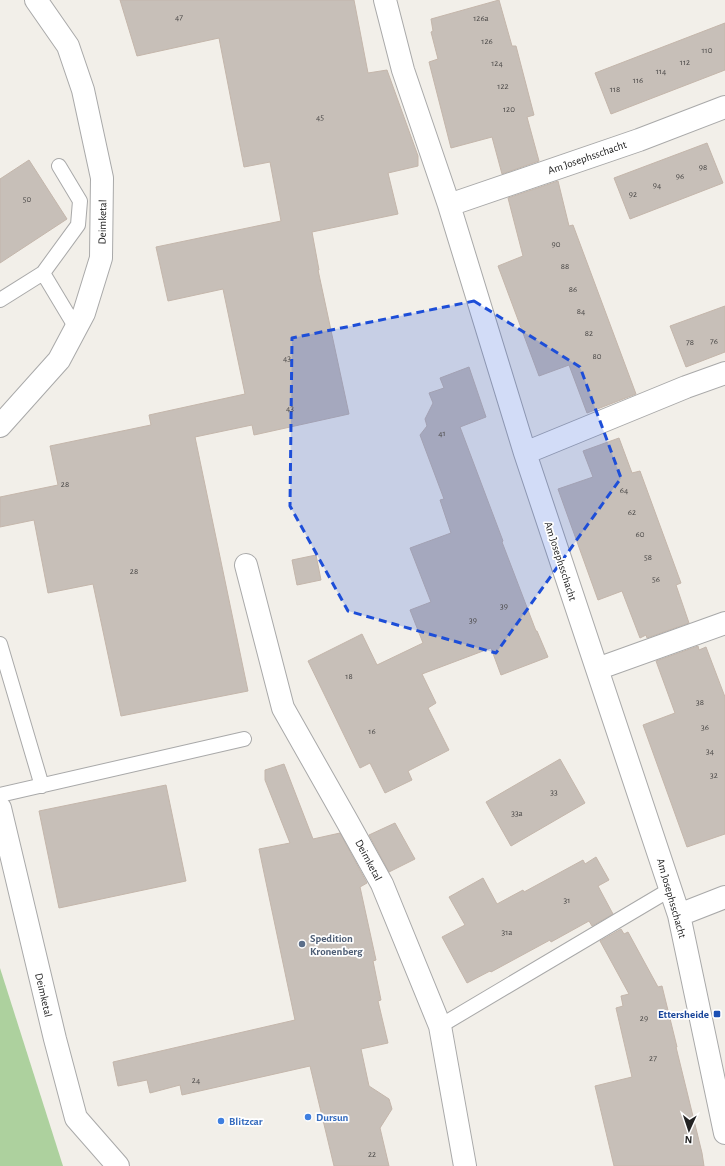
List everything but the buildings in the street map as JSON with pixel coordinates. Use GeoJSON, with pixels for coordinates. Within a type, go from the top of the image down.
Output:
{"type":"FeatureCollection","features":[{"type":"Feature","properties":{"kind":"street","name":"Deimketal"},"geometry":{"type":"LineString","coordinates":[[0,426],[59,360],[84,313],[101,258],[102,178],[84,90],[68,46],[36,0]]}},
{"type":"Feature","properties":{"kind":"street","name":"Am Josephsschacht"},"geometry":{"type":"LineString","coordinates":[[385,0],[403,70],[449,205],[525,453],[679,915],[725,1133]]}},
{"type":"Feature","properties":{"kind":"street","name":"Am Josephsschacht"},"geometry":{"type":"LineString","coordinates":[[449,205],[647,137],[725,107]]}},
{"type":"Feature","properties":{"kind":"street"},"geometry":{"type":"LineString","coordinates":[[525,453],[725,373]]}},
{"type":"Feature","properties":{"kind":"street","name":"Deimketal"},"geometry":{"type":"LineString","coordinates":[[246,565],[283,708],[382,884],[440,1026],[465,1166]]}},
{"type":"Feature","properties":{"kind":"street"},"geometry":{"type":"LineString","coordinates":[[597,669],[725,623]]}},
{"type":"Feature","properties":{"kind":"street","name":"Deimketal"},"geometry":{"type":"LineString","coordinates":[[0,808],[55,1039],[76,1118],[118,1166]]}},
{"type":"Feature","properties":{"kind":"street"},"geometry":{"type":"LineString","coordinates":[[679,915],[725,897]]}},
{"type":"Feature","properties":{"kind":"lane"},"geometry":{"type":"LineString","coordinates":[[0,300],[43,273],[78,225],[80,201],[59,166]]}},
{"type":"Feature","properties":{"kind":"lane"},"geometry":{"type":"LineString","coordinates":[[43,273],[76,328]]}},
{"type":"Feature","properties":{"kind":"lane"},"geometry":{"type":"LineString","coordinates":[[0,644],[42,786]]}},
{"type":"Feature","properties":{"kind":"lane"},"geometry":{"type":"LineString","coordinates":[[0,795],[244,739]]}},
{"type":"Feature","properties":{"kind":"lane"},"geometry":{"type":"LineString","coordinates":[[440,1026],[671,889]]}},
{"type":"Feature","properties":{"kind":"highlighted area"},"geometry":{"type":"Polygon","coordinates":[[[474,301],[580,367],[621,478],[496,653],[348,611],[290,506],[292,338],[474,301]]]}},
{"type":"Feature","properties":{"kind":"green space"},"geometry":{"type":"Polygon","coordinates":[[[0,968],[63,1166],[0,1166],[0,968]]]}},
{"type":"Feature","properties":{"kind":"place","name":"Spedition Kronenberg"},"geometry":{"type":"Point","coordinates":[302,944]}},
{"type":"Feature","properties":{"kind":"place","name":"Ettersheide"},"geometry":{"type":"Point","coordinates":[717,1014]}},
{"type":"Feature","properties":{"kind":"place","name":"Dursun"},"geometry":{"type":"Point","coordinates":[308,1117]}},
{"type":"Feature","properties":{"kind":"place","name":"Blitzcar"},"geometry":{"type":"Point","coordinates":[221,1121]}}]}
